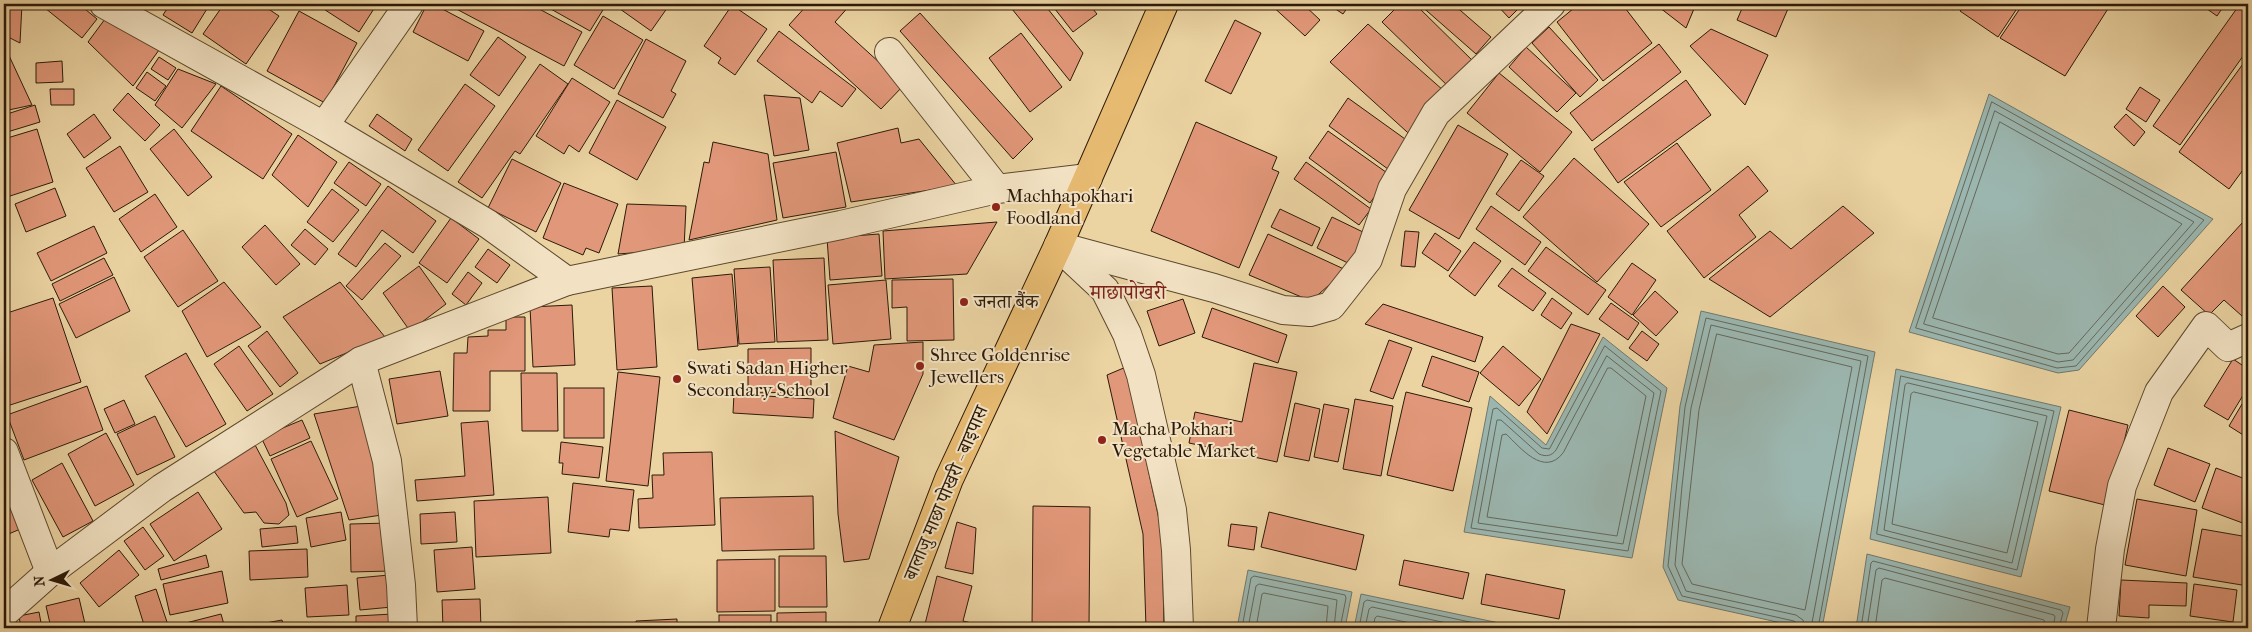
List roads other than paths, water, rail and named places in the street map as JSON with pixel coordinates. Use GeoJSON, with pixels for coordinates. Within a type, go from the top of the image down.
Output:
{"type":"FeatureCollection","features":[{"type":"Feature","properties":{"kind":"main road","name":"बालाजु माछा पोखरी - बाइपास"},"geometry":{"type":"LineString","coordinates":[[892,628],[948,479],[1058,246],[1164,4]]}},
{"type":"Feature","properties":{"kind":"street"},"geometry":{"type":"LineString","coordinates":[[104,4],[324,126],[488,224],[567,281]]}},
{"type":"Feature","properties":{"kind":"street"},"geometry":{"type":"LineString","coordinates":[[324,126],[409,4]]}},
{"type":"Feature","properties":{"kind":"street"},"geometry":{"type":"LineString","coordinates":[[1058,246],[1214,288],[1284,310],[1310,312],[1331,306],[1368,259],[1392,189],[1436,113],[1552,4]]}},
{"type":"Feature","properties":{"kind":"street"},"geometry":{"type":"LineString","coordinates":[[889,52],[997,189]]}},
{"type":"Feature","properties":{"kind":"street"},"geometry":{"type":"LineString","coordinates":[[4,613],[50,572],[162,488],[361,361],[567,281],[841,225],[997,189],[1088,178]]}},
{"type":"Feature","properties":{"kind":"street"},"geometry":{"type":"LineString","coordinates":[[1058,246],[1105,290],[1127,334],[1141,374],[1172,510],[1176,550],[1179,628]]}},
{"type":"Feature","properties":{"kind":"street"},"geometry":{"type":"LineString","coordinates":[[2101,628],[2110,549],[2122,486],[2159,392],[2206,326],[2228,347],[2248,338]]}},
{"type":"Feature","properties":{"kind":"street"},"geometry":{"type":"LineString","coordinates":[[361,361],[387,461],[401,585],[403,628]]}},
{"type":"Feature","properties":{"kind":"street"},"geometry":{"type":"LineString","coordinates":[[4,452],[50,572]]}},
{"type":"Feature","properties":{"kind":"water"},"geometry":{"type":"Polygon","coordinates":[[[1989,94],[2213,219],[2079,370],[2058,373],[1909,332],[1989,94]]]}},
{"type":"Feature","properties":{"kind":"water"},"geometry":{"type":"Polygon","coordinates":[[[1701,311],[1875,352],[1822,628],[1804,628],[1678,600],[1663,567],[1680,406],[1701,311]]]}},
{"type":"Feature","properties":{"kind":"water"},"geometry":{"type":"Polygon","coordinates":[[[1603,337],[1667,388],[1632,558],[1464,532],[1490,396],[1546,445],[1603,337]]]}},
{"type":"Feature","properties":{"kind":"water"},"geometry":{"type":"Polygon","coordinates":[[[1896,369],[2061,407],[2021,577],[1870,539],[1896,369]]]}},
{"type":"Feature","properties":{"kind":"water"},"geometry":{"type":"Polygon","coordinates":[[[1867,554],[2070,607],[2064,628],[1856,628],[1867,554]]]}},
{"type":"Feature","properties":{"kind":"water"},"geometry":{"type":"Polygon","coordinates":[[[1248,570],[1352,592],[1345,628],[1237,628],[1248,570]]]}},
{"type":"Feature","properties":{"kind":"water"},"geometry":{"type":"Polygon","coordinates":[[[1361,594],[1504,624],[1503,628],[1354,628],[1361,594]]]}},
{"type":"Feature","properties":{"kind":"place","name":"Machhapokhari Foodland"},"geometry":{"type":"Point","coordinates":[996,207]}},
{"type":"Feature","properties":{"kind":"place","name":"जनता बैंक"},"geometry":{"type":"Point","coordinates":[964,302]}},
{"type":"Feature","properties":{"kind":"place","name":"Shree Goldenrise Jewellers"},"geometry":{"type":"Point","coordinates":[920,366]}},
{"type":"Feature","properties":{"kind":"place","name":"Swati Sadan Higher Secondary School"},"geometry":{"type":"Point","coordinates":[677,379]}},
{"type":"Feature","properties":{"kind":"place","name":"Macha Pokhari Vegetable Market"},"geometry":{"type":"Point","coordinates":[1102,440]}},
{"type":"Feature","properties":{"kind":"district","name":"माछापोखरी"},"geometry":{"type":"Point","coordinates":[1128,292]}}]}
